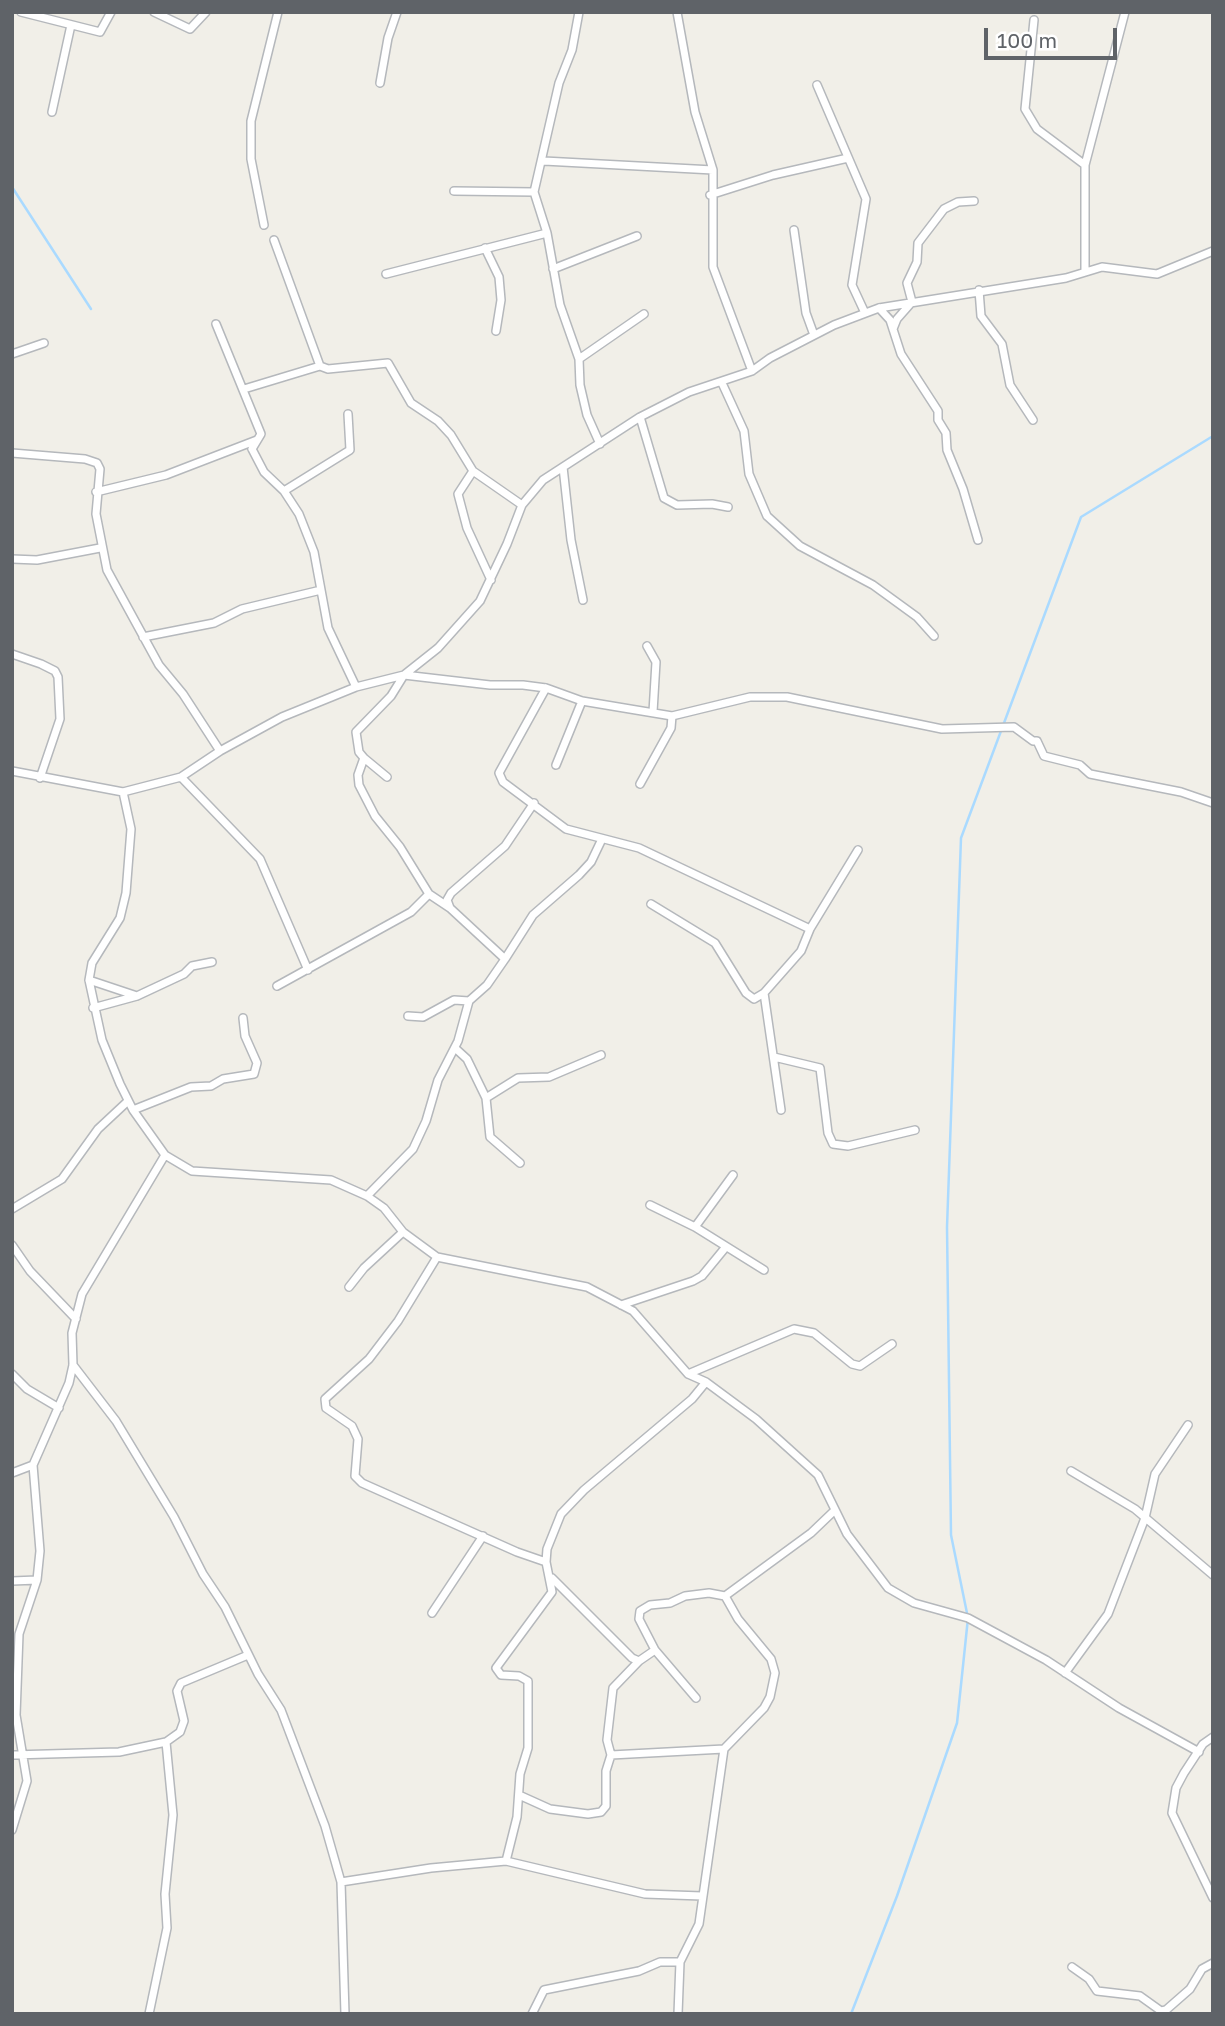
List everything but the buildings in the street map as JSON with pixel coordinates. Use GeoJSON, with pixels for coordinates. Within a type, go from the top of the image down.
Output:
{"type":"FeatureCollection","features":[{"type":"Feature","properties":{"kind":"street"},"geometry":{"type":"LineString","coordinates":[[21,12],[100,32],[111,12]]}},
{"type":"Feature","properties":{"kind":"street"},"geometry":{"type":"LineString","coordinates":[[155,12],[190,29],[206,12]]}},
{"type":"Feature","properties":{"kind":"street"},"geometry":{"type":"LineString","coordinates":[[264,225],[251,159],[251,121],[278,12]]}},
{"type":"Feature","properties":{"kind":"street"},"geometry":{"type":"LineString","coordinates":[[380,83],[388,38],[397,12]]}},
{"type":"Feature","properties":{"kind":"street"},"geometry":{"type":"LineString","coordinates":[[579,12],[572,50],[559,83],[544,161],[534,192],[547,233],[560,305],[579,359],[580,385],[587,415],[600,444]]}},
{"type":"Feature","properties":{"kind":"street"},"geometry":{"type":"LineString","coordinates":[[677,12],[695,112],[713,170],[710,195],[713,267],[752,371]]}},
{"type":"Feature","properties":{"kind":"street"},"geometry":{"type":"LineString","coordinates":[[1085,272],[1085,165],[1125,12]]}},
{"type":"Feature","properties":{"kind":"street"},"geometry":{"type":"LineString","coordinates":[[1034,20],[1025,109],[1037,129],[1085,165]]}},
{"type":"Feature","properties":{"kind":"street"},"geometry":{"type":"LineString","coordinates":[[52,111],[71,25]]}},
{"type":"Feature","properties":{"kind":"street"},"geometry":{"type":"LineString","coordinates":[[817,85],[866,198],[852,285],[865,313]]}},
{"type":"Feature","properties":{"kind":"street"},"geometry":{"type":"LineString","coordinates":[[710,195],[773,175],[848,158]]}},
{"type":"Feature","properties":{"kind":"street"},"geometry":{"type":"LineString","coordinates":[[544,161],[713,170]]}},
{"type":"Feature","properties":{"kind":"street"},"geometry":{"type":"LineString","coordinates":[[454,191],[534,192]]}},
{"type":"Feature","properties":{"kind":"street"},"geometry":{"type":"LineString","coordinates":[[912,302],[907,283],[917,262],[919,243],[944,209],[958,202],[974,201]]}},
{"type":"Feature","properties":{"kind":"street"},"geometry":{"type":"LineString","coordinates":[[794,230],[806,313],[814,335]]}},
{"type":"Feature","properties":{"kind":"street"},"geometry":{"type":"LineString","coordinates":[[386,274],[547,233]]}},
{"type":"Feature","properties":{"kind":"street"},"geometry":{"type":"LineString","coordinates":[[553,269],[636,236]]}},
{"type":"Feature","properties":{"kind":"street"},"geometry":{"type":"LineString","coordinates":[[274,240],[320,366]]}},
{"type":"Feature","properties":{"kind":"street"},"geometry":{"type":"LineString","coordinates":[[485,248],[499,277],[501,300],[496,331]]}},
{"type":"Feature","properties":{"kind":"street"},"geometry":{"type":"LineString","coordinates":[[387,777],[359,752],[356,732],[391,696],[404,675],[438,648],[470,614],[491,580],[522,505],[542,480],[640,417],[689,391],[722,383],[752,371],[814,335],[879,307],[1066,278],[1113,266],[1157,274],[1213,251]]}},
{"type":"Feature","properties":{"kind":"street"},"geometry":{"type":"LineString","coordinates":[[979,290],[981,316],[1002,344],[1010,385],[1033,420]]}},
{"type":"Feature","properties":{"kind":"street"},"geometry":{"type":"LineString","coordinates":[[893,330],[897,319],[912,302]]}},
{"type":"Feature","properties":{"kind":"street"},"geometry":{"type":"LineString","coordinates":[[879,307],[890,320],[901,354],[938,411],[938,420],[946,433],[947,450],[964,489],[978,540]]}},
{"type":"Feature","properties":{"kind":"street"},"geometry":{"type":"LineString","coordinates":[[579,359],[644,314]]}},
{"type":"Feature","properties":{"kind":"street"},"geometry":{"type":"LineString","coordinates":[[216,324],[261,434],[252,449]]}},
{"type":"Feature","properties":{"kind":"street"},"geometry":{"type":"LineString","coordinates":[[12,354],[44,343]]}},
{"type":"Feature","properties":{"kind":"street"},"geometry":{"type":"LineString","coordinates":[[244,389],[320,366],[328,369],[388,363],[411,403],[438,421],[451,435],[473,471],[522,505]]}},
{"type":"Feature","properties":{"kind":"street"},"geometry":{"type":"LineString","coordinates":[[722,383],[744,432],[749,474],[768,516],[800,547],[873,585],[917,617],[934,636]]}},
{"type":"Feature","properties":{"kind":"street"},"geometry":{"type":"LineString","coordinates":[[284,491],[350,450],[348,414]]}},
{"type":"Feature","properties":{"kind":"street"},"geometry":{"type":"LineString","coordinates":[[640,417],[664,498],[677,505],[712,504],[728,507]]}},
{"type":"Feature","properties":{"kind":"street"},"geometry":{"type":"LineString","coordinates":[[96,492],[166,475],[257,440],[252,449]]}},
{"type":"Feature","properties":{"kind":"street"},"geometry":{"type":"LineString","coordinates":[[252,449],[264,472],[284,491],[299,514],[313,552],[328,628],[356,687]]}},
{"type":"Feature","properties":{"kind":"street"},"geometry":{"type":"LineString","coordinates":[[12,453],[92,460],[100,469],[96,492],[100,548],[107,570],[159,665],[183,694],[220,751]]}},
{"type":"Feature","properties":{"kind":"street"},"geometry":{"type":"LineString","coordinates":[[563,467],[570,540],[583,600]]}},
{"type":"Feature","properties":{"kind":"street"},"geometry":{"type":"LineString","coordinates":[[473,471],[458,494],[467,528],[491,580]]}},
{"type":"Feature","properties":{"kind":"street"},"geometry":{"type":"LineString","coordinates":[[12,559],[37,560],[100,548]]}},
{"type":"Feature","properties":{"kind":"street"},"geometry":{"type":"LineString","coordinates":[[143,637],[214,623],[242,609],[321,590]]}},
{"type":"Feature","properties":{"kind":"street"},"geometry":{"type":"LineString","coordinates":[[647,646],[656,662],[653,712]]}},
{"type":"Feature","properties":{"kind":"street"},"geometry":{"type":"LineString","coordinates":[[12,654],[55,671],[58,677],[61,719],[40,778]]}},
{"type":"Feature","properties":{"kind":"street"},"geometry":{"type":"LineString","coordinates":[[12,771],[123,792],[181,777],[220,751],[282,717],[356,687],[404,675],[545,688],[582,701],[672,716],[750,698],[786,697],[942,729],[1014,727],[1037,741],[1044,756],[1080,765],[1097,776],[1181,792],[1213,803]]}},
{"type":"Feature","properties":{"kind":"street"},"geometry":{"type":"LineString","coordinates":[[545,688],[499,774],[503,782],[566,829],[639,848],[810,929]]}},
{"type":"Feature","properties":{"kind":"street"},"geometry":{"type":"LineString","coordinates":[[556,765],[582,701]]}},
{"type":"Feature","properties":{"kind":"street"},"geometry":{"type":"LineString","coordinates":[[640,784],[671,728],[672,716]]}},
{"type":"Feature","properties":{"kind":"street"},"geometry":{"type":"LineString","coordinates":[[364,758],[358,775],[363,793],[429,894],[450,908],[505,959]]}},
{"type":"Feature","properties":{"kind":"street"},"geometry":{"type":"LineString","coordinates":[[181,777],[260,859],[309,970]]}},
{"type":"Feature","properties":{"kind":"street"},"geometry":{"type":"LineString","coordinates":[[123,792],[131,829],[126,892],[120,918],[92,963],[89,980],[93,1008],[128,1101],[165,1155],[192,1171],[331,1180],[367,1196],[384,1208],[403,1232],[437,1257],[587,1287],[633,1311],[688,1374],[706,1382],[795,1452],[818,1475],[847,1534],[888,1588],[914,1603],[968,1618],[1199,1752]]}},
{"type":"Feature","properties":{"kind":"street"},"geometry":{"type":"LineString","coordinates":[[450,908],[447,900],[451,893],[505,846],[534,803]]}},
{"type":"Feature","properties":{"kind":"street"},"geometry":{"type":"LineString","coordinates":[[367,1196],[413,1149],[426,1121],[438,1080],[455,1048],[469,1000],[492,979],[533,915],[591,862],[602,839]]}},
{"type":"Feature","properties":{"kind":"street"},"geometry":{"type":"LineString","coordinates":[[651,904],[715,943],[746,993],[754,999],[764,993],[801,951],[810,929],[858,850]]}},
{"type":"Feature","properties":{"kind":"street"},"geometry":{"type":"LineString","coordinates":[[277,986],[411,912],[429,894]]}},
{"type":"Feature","properties":{"kind":"street"},"geometry":{"type":"LineString","coordinates":[[93,1008],[137,996],[184,974],[192,966],[212,962]]}},
{"type":"Feature","properties":{"kind":"street"},"geometry":{"type":"LineString","coordinates":[[89,980],[137,996]]}},
{"type":"Feature","properties":{"kind":"street"},"geometry":{"type":"LineString","coordinates":[[764,993],[781,1110]]}},
{"type":"Feature","properties":{"kind":"street"},"geometry":{"type":"LineString","coordinates":[[408,1016],[423,1017],[454,1000],[469,1000]]}},
{"type":"Feature","properties":{"kind":"street"},"geometry":{"type":"LineString","coordinates":[[133,1110],[191,1087],[211,1086],[223,1079],[254,1074],[257,1063],[245,1036],[243,1018]]}},
{"type":"Feature","properties":{"kind":"street"},"geometry":{"type":"LineString","coordinates":[[455,1048],[467,1059],[486,1098],[491,1137],[520,1163]]}},
{"type":"Feature","properties":{"kind":"street"},"geometry":{"type":"LineString","coordinates":[[486,1098],[518,1078],[549,1077],[601,1055]]}},
{"type":"Feature","properties":{"kind":"street"},"geometry":{"type":"LineString","coordinates":[[774,1057],[820,1068],[828,1133],[833,1144],[848,1146],[915,1130]]}},
{"type":"Feature","properties":{"kind":"street"},"geometry":{"type":"LineString","coordinates":[[12,1209],[62,1179],[98,1129],[128,1101]]}},
{"type":"Feature","properties":{"kind":"street"},"geometry":{"type":"LineString","coordinates":[[12,1830],[27,1781],[16,1715],[19,1634],[37,1580],[40,1551],[33,1465],[73,1365],[72,1333],[82,1294],[165,1155]]}},
{"type":"Feature","properties":{"kind":"street"},"geometry":{"type":"LineString","coordinates":[[695,1227],[733,1175]]}},
{"type":"Feature","properties":{"kind":"street"},"geometry":{"type":"LineString","coordinates":[[650,1205],[695,1227],[764,1270]]}},
{"type":"Feature","properties":{"kind":"street"},"geometry":{"type":"LineString","coordinates":[[349,1287],[364,1268],[403,1232]]}},
{"type":"Feature","properties":{"kind":"street"},"geometry":{"type":"LineString","coordinates":[[12,1245],[30,1271],[76,1319]]}},
{"type":"Feature","properties":{"kind":"street"},"geometry":{"type":"LineString","coordinates":[[621,1305],[702,1276],[726,1248]]}},
{"type":"Feature","properties":{"kind":"street"},"geometry":{"type":"LineString","coordinates":[[437,1257],[398,1321],[369,1359],[325,1399],[326,1408],[352,1426],[358,1439],[355,1476],[362,1483],[546,1562]]}},
{"type":"Feature","properties":{"kind":"street"},"geometry":{"type":"LineString","coordinates":[[688,1374],[794,1329],[814,1333],[852,1364],[860,1366],[892,1344]]}},
{"type":"Feature","properties":{"kind":"street"},"geometry":{"type":"LineString","coordinates":[[73,1365],[116,1421],[174,1517],[203,1574],[225,1607],[248,1655],[281,1710],[325,1826],[341,1882],[345,2014]]}},
{"type":"Feature","properties":{"kind":"street"},"geometry":{"type":"LineString","coordinates":[[12,1374],[27,1389],[58,1408]]}},
{"type":"Feature","properties":{"kind":"street"},"geometry":{"type":"LineString","coordinates":[[506,1861],[517,1817],[520,1774],[528,1748],[528,1681],[519,1676],[501,1675],[496,1668],[552,1592],[546,1562],[547,1549],[561,1514],[584,1490],[685,1405],[706,1382]]}},
{"type":"Feature","properties":{"kind":"street"},"geometry":{"type":"LineString","coordinates":[[1065,1673],[1108,1614],[1145,1518],[1155,1474],[1188,1424]]}},
{"type":"Feature","properties":{"kind":"street"},"geometry":{"type":"LineString","coordinates":[[12,1473],[33,1465]]}},
{"type":"Feature","properties":{"kind":"street"},"geometry":{"type":"LineString","coordinates":[[1071,1471],[1145,1518],[1213,1575]]}},
{"type":"Feature","properties":{"kind":"street"},"geometry":{"type":"LineString","coordinates":[[696,1698],[655,1650],[639,1619],[640,1611],[650,1605],[670,1603],[685,1596],[709,1593],[725,1596],[811,1533],[834,1511]]}},
{"type":"Feature","properties":{"kind":"street"},"geometry":{"type":"LineString","coordinates":[[432,1613],[483,1536]]}},
{"type":"Feature","properties":{"kind":"street"},"geometry":{"type":"LineString","coordinates":[[551,1578],[607,1635],[639,1661]]}},
{"type":"Feature","properties":{"kind":"street"},"geometry":{"type":"LineString","coordinates":[[12,1581],[37,1580]]}},
{"type":"Feature","properties":{"kind":"street"},"geometry":{"type":"LineString","coordinates":[[678,2014],[680,1962],[699,1924],[724,1749],[764,1708],[770,1697],[775,1673],[771,1659],[737,1619],[725,1596]]}},
{"type":"Feature","properties":{"kind":"street"},"geometry":{"type":"LineString","coordinates":[[519,1795],[550,1809],[587,1814],[601,1812],[606,1806],[606,1770],[611,1755],[607,1740],[612,1688],[639,1661],[655,1650]]}},
{"type":"Feature","properties":{"kind":"street"},"geometry":{"type":"LineString","coordinates":[[12,1755],[24,1757],[119,1752],[166,1741],[180,1732],[184,1721],[177,1691],[181,1683],[248,1655]]}},
{"type":"Feature","properties":{"kind":"street"},"geometry":{"type":"LineString","coordinates":[[1213,1737],[1203,1744],[1176,1788],[1171,1813],[1213,1898]]}},
{"type":"Feature","properties":{"kind":"street"},"geometry":{"type":"LineString","coordinates":[[149,2014],[167,1928],[165,1894],[173,1815],[166,1741]]}},
{"type":"Feature","properties":{"kind":"street"},"geometry":{"type":"LineString","coordinates":[[611,1755],[724,1749]]}},
{"type":"Feature","properties":{"kind":"street"},"geometry":{"type":"LineString","coordinates":[[341,1882],[431,1868],[506,1861],[645,1894],[702,1896]]}},
{"type":"Feature","properties":{"kind":"street"},"geometry":{"type":"LineString","coordinates":[[532,2014],[544,1990],[639,1971],[660,1962],[680,1962]]}},
{"type":"Feature","properties":{"kind":"street"},"geometry":{"type":"LineString","coordinates":[[1072,1967],[1089,1979],[1097,1991],[1140,1996],[1161,2011],[1166,2010],[1190,1989],[1202,1969],[1213,1963]]}},
{"type":"Feature","properties":{"kind":"waterway"},"geometry":{"type":"LineString","coordinates":[[12,187],[91,309]]}},
{"type":"Feature","properties":{"kind":"waterway"},"geometry":{"type":"LineString","coordinates":[[851,2014],[897,1896],[957,1723],[968,1618],[951,1535],[947,1227],[961,838],[1081,517],[1213,436]]}}]}
